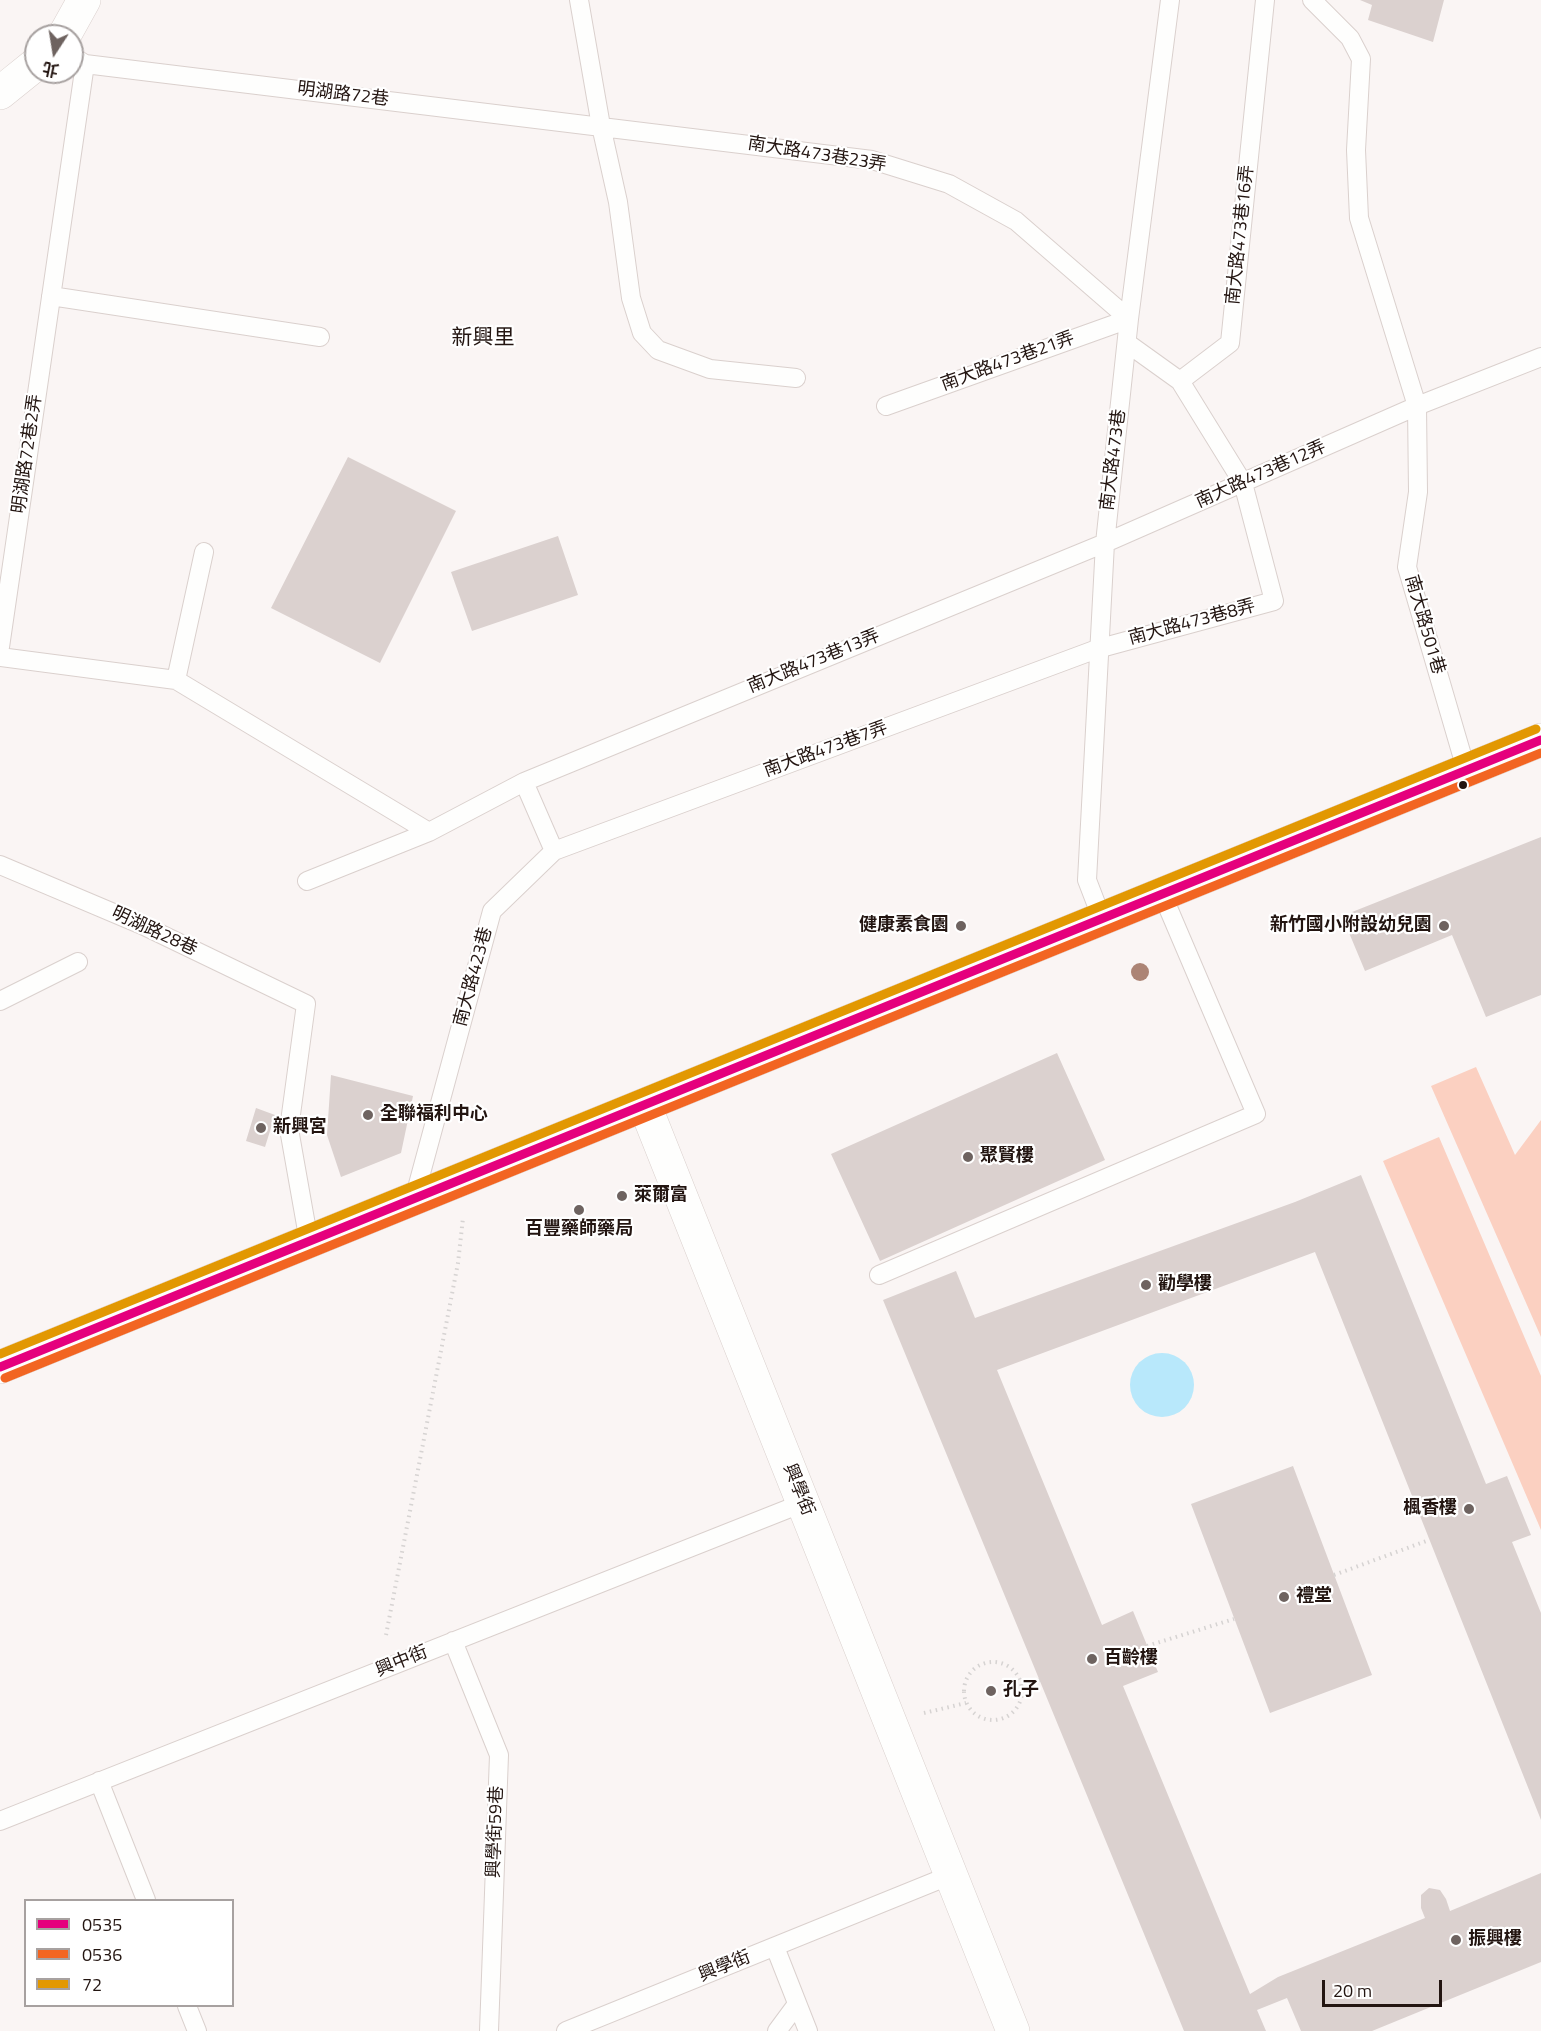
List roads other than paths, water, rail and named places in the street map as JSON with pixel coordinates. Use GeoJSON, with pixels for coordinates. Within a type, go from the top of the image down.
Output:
{"type":"FeatureCollection","features":[{"type":"Feature","properties":{"kind":"main road"},"geometry":{"type":"LineString","coordinates":[[71,24],[84,0]]}},
{"type":"Feature","properties":{"kind":"main road"},"geometry":{"type":"LineString","coordinates":[[0,93],[24,74]]}},
{"type":"Feature","properties":{"kind":"main road"},"geometry":{"type":"LineString","coordinates":[[0,1367],[1163,896],[1541,740]]}},
{"type":"Feature","properties":{"kind":"main road","name":"興學街"},"geometry":{"type":"LineString","coordinates":[[645,1106],[1013,2031]]}},
{"type":"Feature","properties":{"kind":"lane"},"geometry":{"type":"LineString","coordinates":[[579,0],[601,126],[618,202],[631,298],[642,333],[658,350],[710,369],[796,378]]}},
{"type":"Feature","properties":{"kind":"lane","name":"南大路473巷"},"geometry":{"type":"LineString","coordinates":[[1102,919],[1087,879],[1097,649],[1105,543],[1129,319],[1170,0]]}},
{"type":"Feature","properties":{"kind":"lane","name":"南大路473巷16弄"},"geometry":{"type":"LineString","coordinates":[[1180,381],[1230,343],[1265,0]]}},
{"type":"Feature","properties":{"kind":"lane"},"geometry":{"type":"LineString","coordinates":[[1312,0],[1350,38],[1361,59],[1356,150],[1359,218],[1418,406]]}},
{"type":"Feature","properties":{"kind":"lane","name":"明湖路72巷"},"geometry":{"type":"LineString","coordinates":[[84,61],[601,126]]}},
{"type":"Feature","properties":{"kind":"lane","name":"明湖路72巷2弄"},"geometry":{"type":"LineString","coordinates":[[0,647],[51,296],[75,84]]}},
{"type":"Feature","properties":{"kind":"lane","name":"南大路473巷23弄"},"geometry":{"type":"LineString","coordinates":[[601,126],[872,160],[949,184],[1016,221],[1129,319]]}},
{"type":"Feature","properties":{"kind":"lane"},"geometry":{"type":"LineString","coordinates":[[51,296],[320,337]]}},
{"type":"Feature","properties":{"kind":"lane","name":"南大路473巷21弄"},"geometry":{"type":"LineString","coordinates":[[886,406],[1129,319]]}},
{"type":"Feature","properties":{"kind":"lane"},"geometry":{"type":"LineString","coordinates":[[1127,343],[1180,381],[1243,483]]}},
{"type":"Feature","properties":{"kind":"lane","name":"南大路473巷12弄"},"geometry":{"type":"LineString","coordinates":[[1105,543],[1418,406],[1541,357]]}},
{"type":"Feature","properties":{"kind":"lane","name":"南大路501巷"},"geometry":{"type":"LineString","coordinates":[[1418,406],[1418,492],[1407,567],[1466,770]]}},
{"type":"Feature","properties":{"kind":"lane","name":"南大路473巷8弄"},"geometry":{"type":"LineString","coordinates":[[1097,649],[1274,601],[1243,483]]}},
{"type":"Feature","properties":{"kind":"lane","name":"南大路473巷13弄"},"geometry":{"type":"LineString","coordinates":[[524,782],[1105,543]]}},
{"type":"Feature","properties":{"kind":"lane"},"geometry":{"type":"LineString","coordinates":[[176,680],[204,552]]}},
{"type":"Feature","properties":{"kind":"lane","name":"南大路473巷7弄"},"geometry":{"type":"LineString","coordinates":[[554,852],[1097,649]]}},
{"type":"Feature","properties":{"kind":"lane"},"geometry":{"type":"LineString","coordinates":[[0,657],[176,680],[429,832]]}},
{"type":"Feature","properties":{"kind":"lane"},"geometry":{"type":"LineString","coordinates":[[307,881],[429,832],[524,782],[554,852]]}},
{"type":"Feature","properties":{"kind":"lane","name":"南大路423巷"},"geometry":{"type":"LineString","coordinates":[[414,1199],[492,910],[554,852]]}},
{"type":"Feature","properties":{"kind":"lane","name":"明湖路28巷"},"geometry":{"type":"LineString","coordinates":[[0,865],[142,925],[306,1004],[289,1129],[309,1242]]}},
{"type":"Feature","properties":{"kind":"lane"},"geometry":{"type":"LineString","coordinates":[[879,1275],[1256,1114],[1163,896]]}},
{"type":"Feature","properties":{"kind":"lane"},"geometry":{"type":"LineString","coordinates":[[0,1000],[78,962]]}},
{"type":"Feature","properties":{"kind":"lane","name":"興中街"},"geometry":{"type":"LineString","coordinates":[[0,1821],[803,1503]]}},
{"type":"Feature","properties":{"kind":"lane","name":"興學街59巷"},"geometry":{"type":"LineString","coordinates":[[453,1641],[499,1755],[489,2031]]}},
{"type":"Feature","properties":{"kind":"lane"},"geometry":{"type":"LineString","coordinates":[[99,1781],[146,1899]]}},
{"type":"Feature","properties":{"kind":"lane","name":"興學街"},"geometry":{"type":"LineString","coordinates":[[566,2031],[951,1875]]}},
{"type":"Feature","properties":{"kind":"lane"},"geometry":{"type":"LineString","coordinates":[[775,1947],[808,2031]]}},
{"type":"Feature","properties":{"kind":"lane"},"geometry":{"type":"LineString","coordinates":[[777,2031],[796,2004]]}},
{"type":"Feature","properties":{"kind":"lane"},"geometry":{"type":"LineString","coordinates":[[188,2007],[198,2031]]}},
{"type":"Feature","properties":{"kind":"water"},"geometry":{"type":"Polygon","coordinates":[[[1156,1353],[1168,1353],[1185,1362],[1192,1373],[1194,1385],[1192,1397],[1185,1408],[1168,1417],[1156,1417],[1144,1412],[1135,1403],[1130,1391],[1130,1379],[1135,1367],[1144,1358],[1156,1353]]]}},
{"type":"Feature","properties":{"kind":"place","name":"健康素食園"},"geometry":{"type":"Point","coordinates":[961,926]}},
{"type":"Feature","properties":{"kind":"place","name":"新竹國小附設幼兒園"},"geometry":{"type":"Point","coordinates":[1444,926]}},
{"type":"Feature","properties":{"kind":"place","name":"全聯福利中心"},"geometry":{"type":"Point","coordinates":[368,1115]}},
{"type":"Feature","properties":{"kind":"place","name":"新興宮"},"geometry":{"type":"Point","coordinates":[261,1128]}},
{"type":"Feature","properties":{"kind":"place","name":"聚賢樓"},"geometry":{"type":"Point","coordinates":[968,1157]}},
{"type":"Feature","properties":{"kind":"place","name":"萊爾富"},"geometry":{"type":"Point","coordinates":[622,1196]}},
{"type":"Feature","properties":{"kind":"place","name":"百豐藥師藥局"},"geometry":{"type":"Point","coordinates":[579,1210]}},
{"type":"Feature","properties":{"kind":"place","name":"勸學樓"},"geometry":{"type":"Point","coordinates":[1146,1285]}},
{"type":"Feature","properties":{"kind":"place","name":"楓香樓"},"geometry":{"type":"Point","coordinates":[1469,1509]}},
{"type":"Feature","properties":{"kind":"place","name":"禮堂"},"geometry":{"type":"Point","coordinates":[1284,1597]}},
{"type":"Feature","properties":{"kind":"place","name":"百齡樓"},"geometry":{"type":"Point","coordinates":[1092,1659]}},
{"type":"Feature","properties":{"kind":"place","name":"孔子"},"geometry":{"type":"Point","coordinates":[991,1691]}},
{"type":"Feature","properties":{"kind":"place","name":"振興樓"},"geometry":{"type":"Point","coordinates":[1456,1940]}},
{"type":"Feature","properties":{"kind":"district","name":"新興里"},"geometry":{"type":"Point","coordinates":[483,339]}}]}
